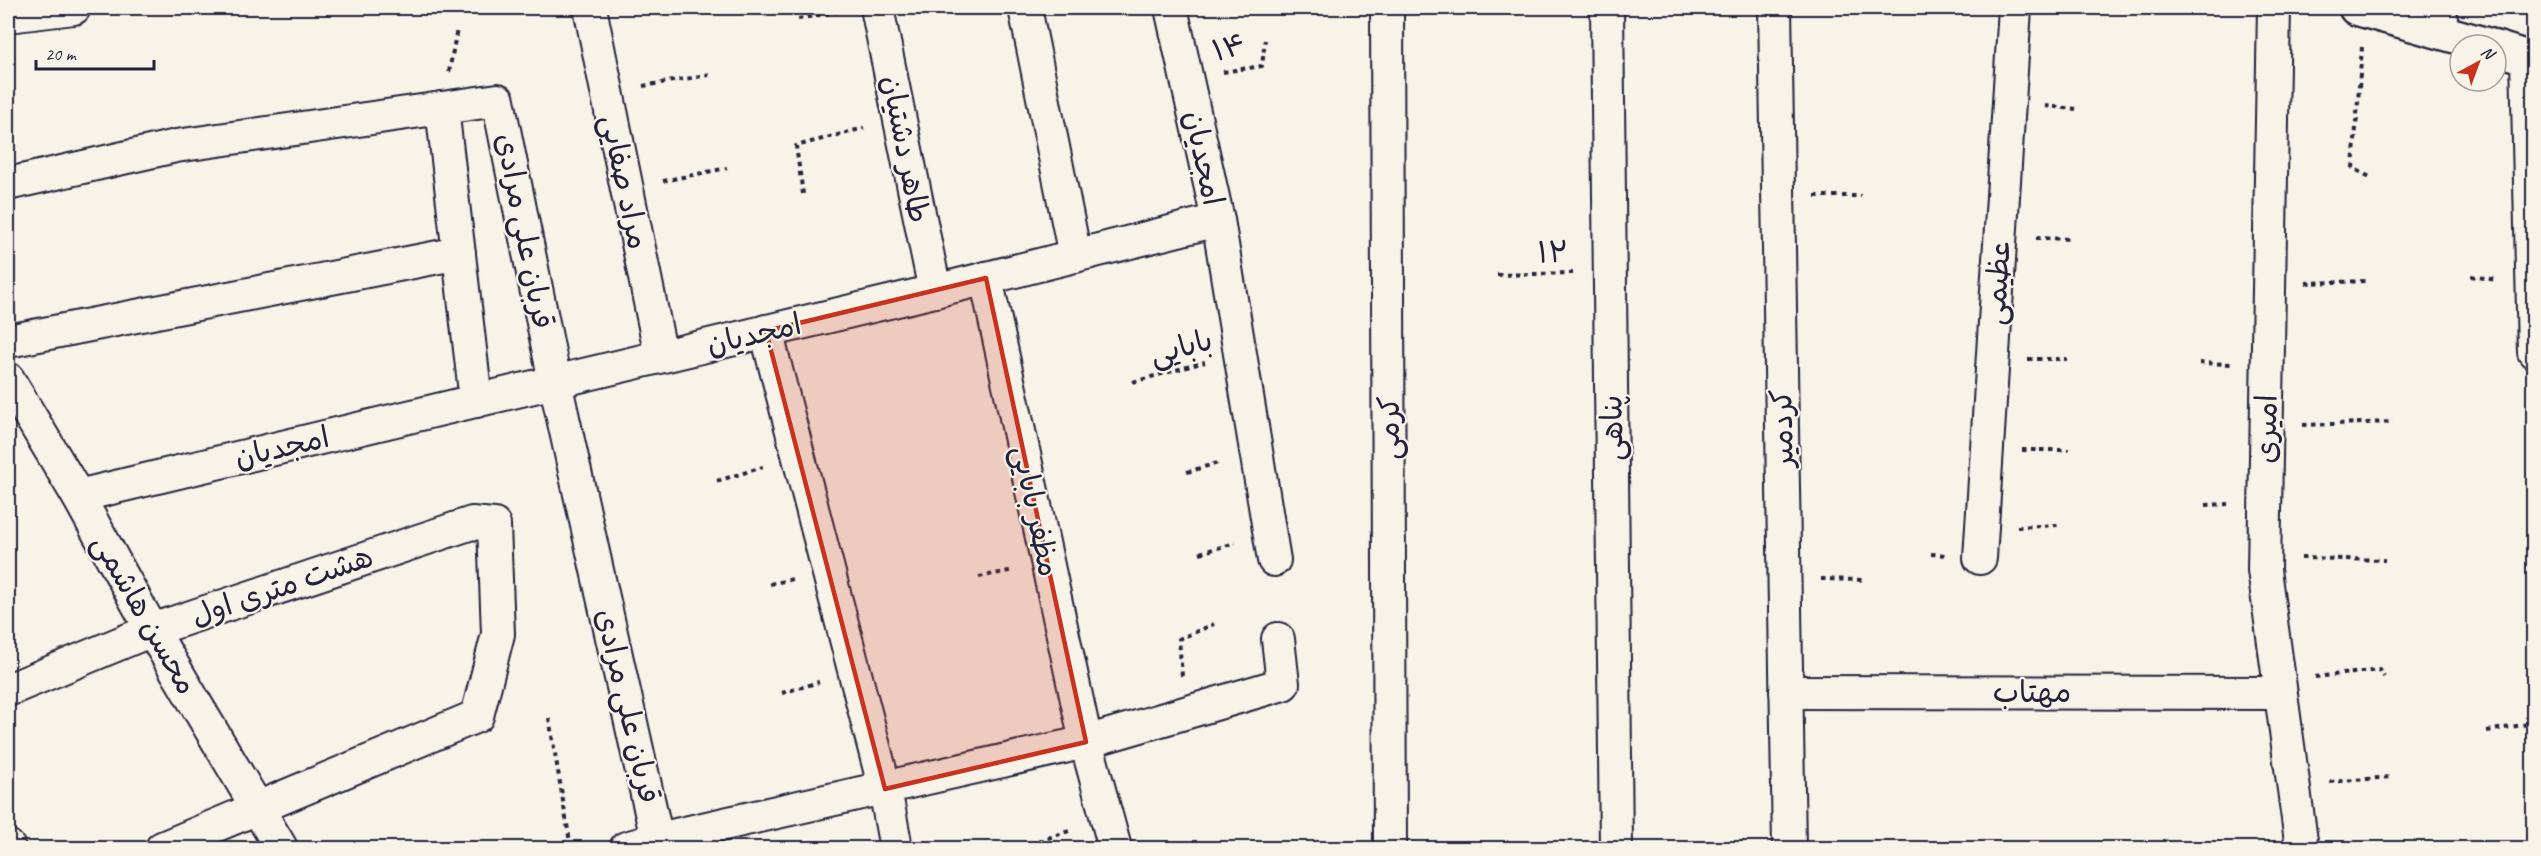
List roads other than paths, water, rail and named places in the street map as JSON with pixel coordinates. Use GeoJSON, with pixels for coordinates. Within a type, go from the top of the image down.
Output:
{"type":"FeatureCollection","features":[{"type":"Feature","properties":{"kind":"street"},"geometry":{"type":"LineString","coordinates":[[8,16],[74,8]]}},
{"type":"Feature","properties":{"kind":"street","name":"مراد صفایی"},"geometry":{"type":"LineString","coordinates":[[590,8],[661,356]]}},
{"type":"Feature","properties":{"kind":"street","name":"طاهر دشتیان"},"geometry":{"type":"LineString","coordinates":[[864,8],[900,119],[935,291]]}},
{"type":"Feature","properties":{"kind":"street"},"geometry":{"type":"LineString","coordinates":[[1025,8],[1075,256]]}},
{"type":"Feature","properties":{"kind":"street","name":"امجدیان"},"geometry":{"type":"LineString","coordinates":[[78,496],[935,291],[1218,219],[1171,8]]}},
{"type":"Feature","properties":{"kind":"street","name":"کرمی"},"geometry":{"type":"LineString","coordinates":[[1387,8],[1390,849]]}},
{"type":"Feature","properties":{"kind":"street","name":"پناهی"},"geometry":{"type":"LineString","coordinates":[[1607,8],[1616,849]]}},
{"type":"Feature","properties":{"kind":"street","name":"کردمیر"},"geometry":{"type":"LineString","coordinates":[[1775,8],[1789,849]]}},
{"type":"Feature","properties":{"kind":"street","name":"عظیمی"},"geometry":{"type":"LineString","coordinates":[[1980,558],[1985,450],[2015,8]]}},
{"type":"Feature","properties":{"kind":"street","name":"امیری"},"geometry":{"type":"LineString","coordinates":[[2274,8],[2264,558],[2279,687],[2302,849]]}},
{"type":"Feature","properties":{"kind":"street"},"geometry":{"type":"LineString","coordinates":[[2360,9],[2441,19],[2466,33]]}},
{"type":"Feature","properties":{"kind":"street"},"geometry":{"type":"LineString","coordinates":[[2508,52],[2530,59],[2534,351]]}},
{"type":"Feature","properties":{"kind":"street","name":"قربان علی مرادی"},"geometry":{"type":"LineString","coordinates":[[8,184],[176,146],[498,100],[555,382],[659,844]]}},
{"type":"Feature","properties":{"kind":"street"},"geometry":{"type":"LineString","coordinates":[[442,108],[476,401]]}},
{"type":"Feature","properties":{"kind":"street"},"geometry":{"type":"LineString","coordinates":[[1218,219],[1274,560]]}},
{"type":"Feature","properties":{"kind":"street"},"geometry":{"type":"LineString","coordinates":[[8,341],[459,254]]}},
{"type":"Feature","properties":{"kind":"street","name":"مظفر بابایی"},"geometry":{"type":"LineString","coordinates":[[986,278],[1086,742],[1115,849]]}},
{"type":"Feature","properties":{"kind":"street"},"geometry":{"type":"LineString","coordinates":[[766,331],[885,789],[896,849]]}},
{"type":"Feature","properties":{"kind":"street","name":"محسن هاشمی"},"geometry":{"type":"LineString","coordinates":[[8,379],[281,849]]}},
{"type":"Feature","properties":{"kind":"street","name":"هشت متری اول"},"geometry":{"type":"LineString","coordinates":[[8,690],[152,630],[472,523],[494,525],[498,634],[477,716],[258,809]]}},
{"type":"Feature","properties":{"kind":"street"},"geometry":{"type":"LineString","coordinates":[[626,849],[659,844],[1086,742],[1283,684],[1278,639]]}},
{"type":"Feature","properties":{"kind":"street","name":"مهتاب"},"geometry":{"type":"LineString","coordinates":[[1786,692],[2279,687]]}},
{"type":"Feature","properties":{"kind":"street"},"geometry":{"type":"LineString","coordinates":[[162,849],[258,809]]}}]}
